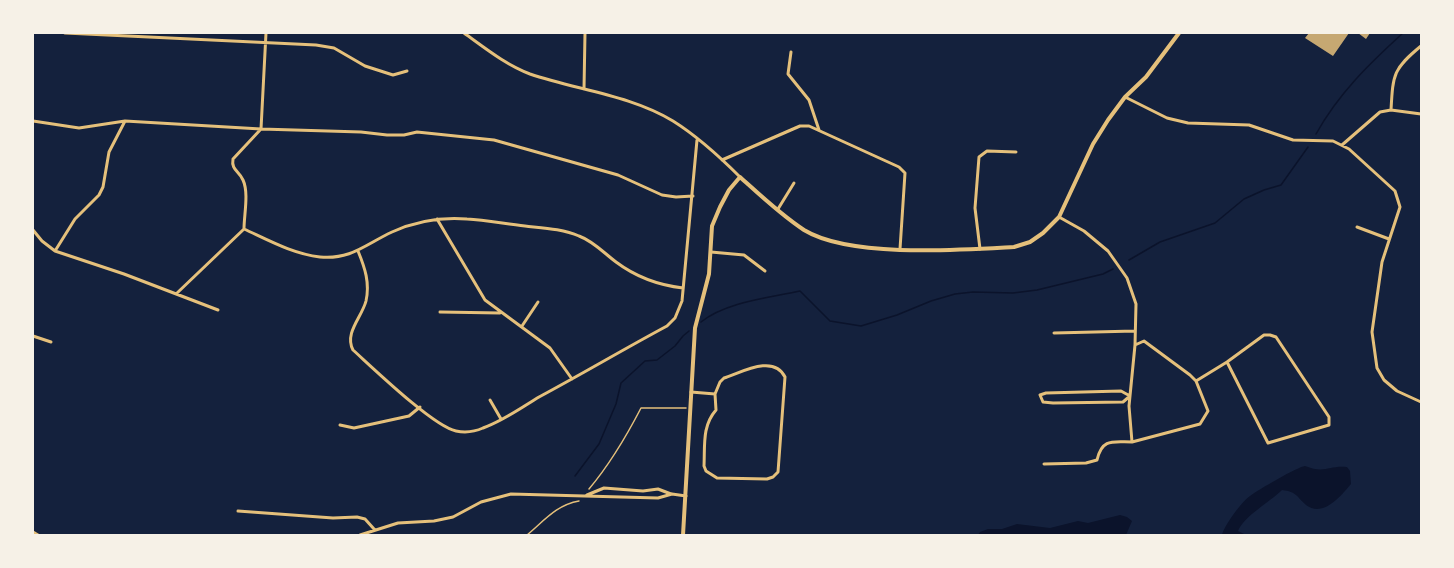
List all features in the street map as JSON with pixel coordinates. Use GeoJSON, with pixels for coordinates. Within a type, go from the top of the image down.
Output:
{"type":"FeatureCollection","features":[{"type":"Feature","properties":{"kind":"street"},"geometry":{"type":"LineString","coordinates":[[65,33],[316,45],[334,48],[365,66],[393,75],[407,71]]}},
{"type":"Feature","properties":{"kind":"street"},"geometry":{"type":"LineString","coordinates":[[176,294],[244,229],[243,180],[233,168],[232,163],[233,159],[261,129],[266,33]]}},
{"type":"Feature","properties":{"kind":"street"},"geometry":{"type":"LineString","coordinates":[[464,33],[503,61],[529,74],[639,106],[673,121],[805,231],[844,245],[900,249],[1014,247],[1030,242],[1043,233],[1059,217],[1093,144],[1108,120],[1125,97],[1146,77],[1179,33]]}},
{"type":"Feature","properties":{"kind":"street"},"geometry":{"type":"LineString","coordinates":[[584,89],[585,33]]}},
{"type":"Feature","properties":{"kind":"street"},"geometry":{"type":"LineString","coordinates":[[1391,110],[1396,72],[1404,60],[1421,46]]}},
{"type":"Feature","properties":{"kind":"street"},"geometry":{"type":"LineString","coordinates":[[791,52],[788,74],[809,100],[819,130]]}},
{"type":"Feature","properties":{"kind":"street"},"geometry":{"type":"LineString","coordinates":[[1125,97],[1167,117],[1188,123],[1249,125],[1293,140],[1333,141],[1349,149],[1395,191],[1400,207],[1382,262],[1372,332],[1377,368],[1384,380],[1397,391],[1421,402]]}},
{"type":"Feature","properties":{"kind":"street"},"geometry":{"type":"LineString","coordinates":[[1342,145],[1380,112],[1391,110],[1421,114]]}},
{"type":"Feature","properties":{"kind":"street"},"geometry":{"type":"LineString","coordinates":[[33,121],[78,128],[125,121],[387,135],[417,132],[494,140],[618,175],[662,195],[693,196]]}},
{"type":"Feature","properties":{"kind":"street"},"geometry":{"type":"LineString","coordinates":[[55,252],[75,219],[99,195],[103,187],[109,152],[125,121]]}},
{"type":"Feature","properties":{"kind":"street"},"geometry":{"type":"LineString","coordinates":[[722,160],[800,126],[809,126],[899,167],[905,173],[900,249]]}},
{"type":"Feature","properties":{"kind":"street"},"geometry":{"type":"LineString","coordinates":[[358,251],[367,271],[368,284],[365,302],[351,334],[352,350],[440,422],[456,431],[473,432],[572,380],[601,361],[667,326],[675,318],[680,308],[683,288],[697,140]]}},
{"type":"Feature","properties":{"kind":"street"},"geometry":{"type":"LineString","coordinates":[[980,249],[975,208],[979,157],[987,151],[1016,152]]}},
{"type":"Feature","properties":{"kind":"street"},"geometry":{"type":"LineString","coordinates":[[683,535],[695,328],[709,274],[712,226],[729,190],[740,177]]}},
{"type":"Feature","properties":{"kind":"street"},"geometry":{"type":"LineString","coordinates":[[778,209],[794,183]]}},
{"type":"Feature","properties":{"kind":"street"},"geometry":{"type":"LineString","coordinates":[[1059,217],[1084,231],[1108,251],[1126,278],[1136,304],[1130,396],[1132,442]]}},
{"type":"Feature","properties":{"kind":"street"},"geometry":{"type":"LineString","coordinates":[[437,219],[485,300],[550,348],[572,380]]}},
{"type":"Feature","properties":{"kind":"street"},"geometry":{"type":"LineString","coordinates":[[244,229],[307,255],[338,257],[358,251],[391,232],[428,220],[469,219],[558,230],[579,236],[634,275],[651,282],[683,288]]}},
{"type":"Feature","properties":{"kind":"street"},"geometry":{"type":"LineString","coordinates":[[1357,227],[1389,239]]}},
{"type":"Feature","properties":{"kind":"street"},"geometry":{"type":"LineString","coordinates":[[33,230],[55,252],[123,274],[218,310]]}},
{"type":"Feature","properties":{"kind":"street"},"geometry":{"type":"LineString","coordinates":[[711,252],[744,255],[765,271]]}},
{"type":"Feature","properties":{"kind":"street"},"geometry":{"type":"LineString","coordinates":[[522,326],[538,302]]}},
{"type":"Feature","properties":{"kind":"street"},"geometry":{"type":"LineString","coordinates":[[440,312],[502,313]]}},
{"type":"Feature","properties":{"kind":"street"},"geometry":{"type":"LineString","coordinates":[[1054,333],[1135,331]]}},
{"type":"Feature","properties":{"kind":"street"},"geometry":{"type":"LineString","coordinates":[[1196,381],[1264,335],[1270,335],[1276,337],[1329,417],[1329,425],[1268,443],[1227,362]]}},
{"type":"Feature","properties":{"kind":"street"},"geometry":{"type":"LineString","coordinates":[[33,336],[51,342]]}},
{"type":"Feature","properties":{"kind":"street"},"geometry":{"type":"LineString","coordinates":[[1044,464],[1086,463],[1097,459],[1099,449],[1107,442],[1132,442],[1200,424],[1208,411],[1196,381],[1144,341],[1135,345]]}},
{"type":"Feature","properties":{"kind":"street"},"geometry":{"type":"LineString","coordinates":[[767,365],[781,370],[784,377],[779,460],[778,471],[773,477],[767,479],[717,478],[706,471],[704,466],[706,426],[708,419],[716,410],[715,394],[724,378],[767,365]]}},
{"type":"Feature","properties":{"kind":"street"},"geometry":{"type":"LineString","coordinates":[[1121,391],[1130,396],[1123,402],[1053,403],[1043,402],[1040,395],[1121,391]]}},
{"type":"Feature","properties":{"kind":"street"},"geometry":{"type":"LineString","coordinates":[[691,392],[715,394]]}},
{"type":"Feature","properties":{"kind":"street"},"geometry":{"type":"LineString","coordinates":[[490,400],[501,419]]}},
{"type":"Feature","properties":{"kind":"street"},"geometry":{"type":"LineString","coordinates":[[340,425],[354,428],[409,416],[420,407]]}},
{"type":"Feature","properties":{"kind":"street"},"geometry":{"type":"LineString","coordinates":[[585,495],[604,488],[643,491],[658,489],[686,496]]}},
{"type":"Feature","properties":{"kind":"street"},"geometry":{"type":"LineString","coordinates":[[632,490],[632,496]]}},
{"type":"Feature","properties":{"kind":"street"},"geometry":{"type":"LineString","coordinates":[[360,535],[398,523],[434,521],[453,517],[481,501],[503,495],[658,498],[672,494]]}},
{"type":"Feature","properties":{"kind":"street"},"geometry":{"type":"LineString","coordinates":[[238,511],[333,518],[357,517],[365,519],[374,529]]}},
{"type":"Feature","properties":{"kind":"street"},"geometry":{"type":"LineString","coordinates":[[33,532],[38,535]]}},
{"type":"Feature","properties":{"kind":"path"},"geometry":{"type":"LineString","coordinates":[[527,535],[542,519],[557,512],[566,504],[583,500],[626,437],[641,408],[690,409]]}},
{"type":"Feature","properties":{"kind":"water"},"geometry":{"type":"Polygon","coordinates":[[[1305,466],[1317,469],[1347,467],[1350,471],[1351,484],[1331,504],[1319,509],[1306,505],[1294,493],[1282,490],[1241,525],[1238,531],[1246,535],[1222,535],[1238,508],[1254,493],[1305,466]]]}},
{"type":"Feature","properties":{"kind":"water"},"geometry":{"type":"Polygon","coordinates":[[[1120,515],[1132,521],[1126,535],[978,535],[988,529],[1002,529],[1017,524],[1050,528],[1078,521],[1088,523],[1120,515]]]}},
{"type":"Feature","properties":{"kind":"building"},"geometry":{"type":"Polygon","coordinates":[[[1309,33],[1349,33],[1333,56],[1305,38],[1309,33]]]}},
{"type":"Feature","properties":{"kind":"building"},"geometry":{"type":"Polygon","coordinates":[[[1358,33],[1370,33],[1366,39],[1358,33]]]}},
{"type":"Feature","properties":{"kind":"waterway"},"geometry":{"type":"LineString","coordinates":[[1316,134],[1355,80],[1403,33]]}},
{"type":"Feature","properties":{"kind":"waterway"},"geometry":{"type":"LineString","coordinates":[[1129,260],[1160,242],[1215,223],[1244,199],[1281,185],[1308,147]]}},
{"type":"Feature","properties":{"kind":"waterway"},"geometry":{"type":"LineString","coordinates":[[701,322],[735,305],[800,291],[830,321],[861,326],[955,294],[1013,293],[1037,290],[1103,274],[1113,269]]}},
{"type":"Feature","properties":{"kind":"waterway"},"geometry":{"type":"LineString","coordinates":[[575,476],[599,444],[616,404],[621,383],[645,361],[657,360],[689,331]]}}]}
